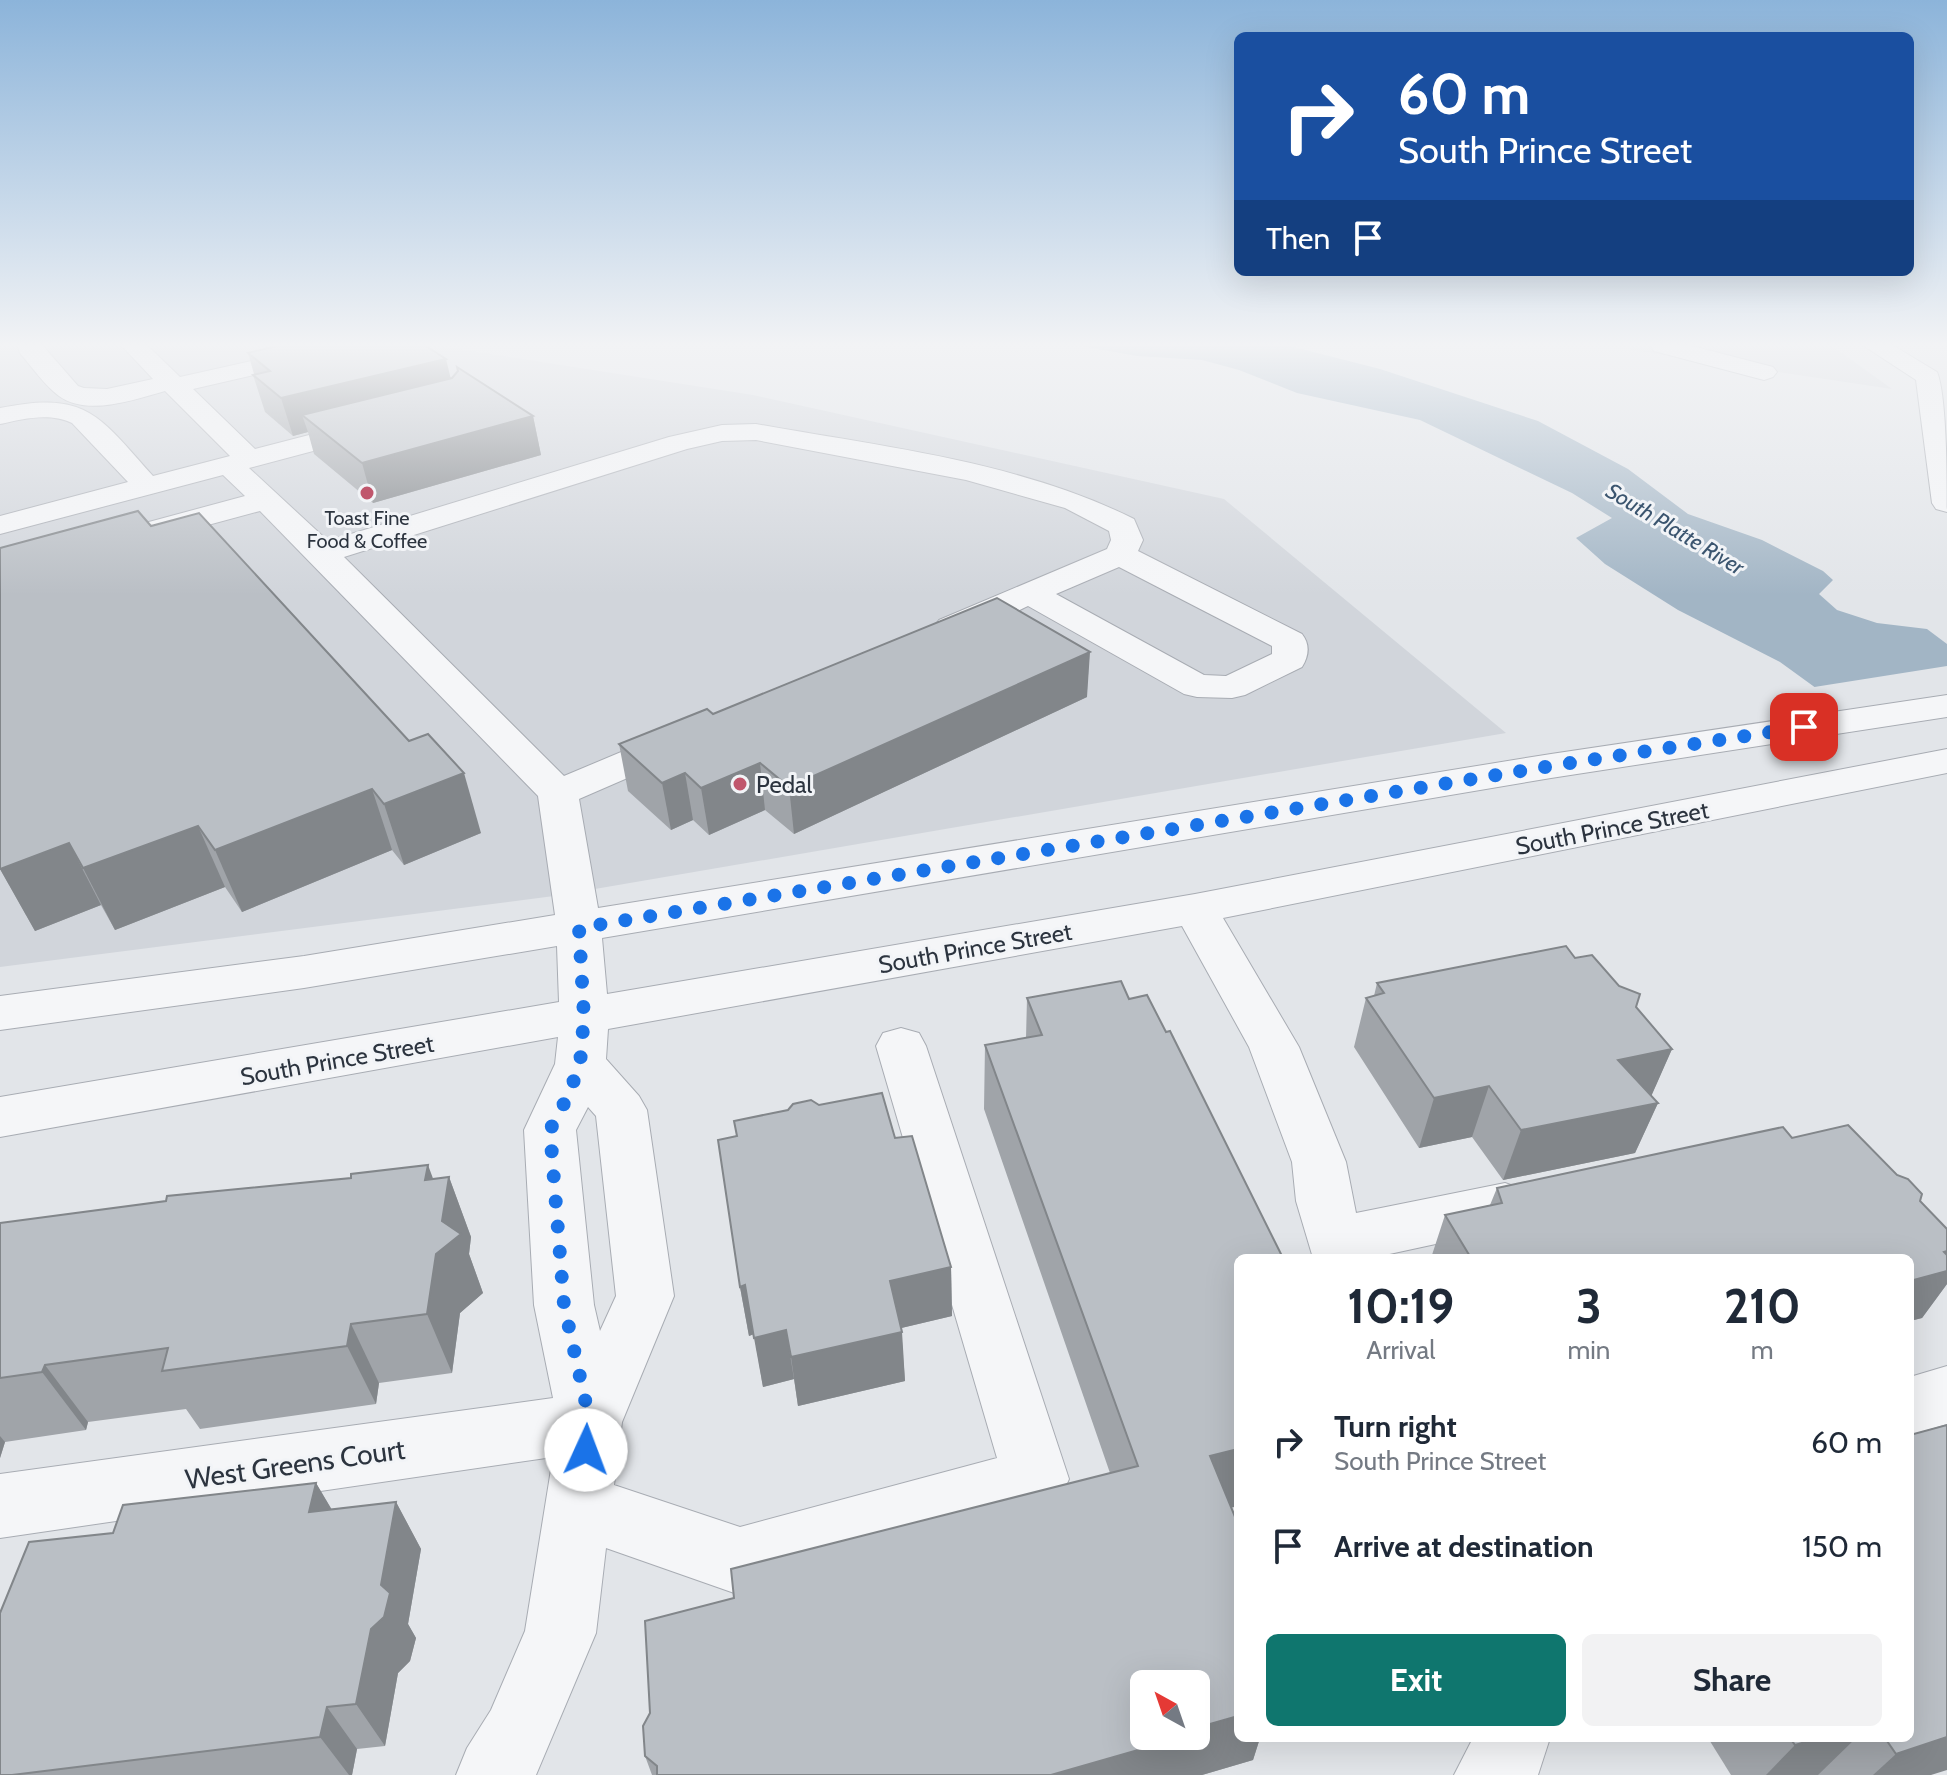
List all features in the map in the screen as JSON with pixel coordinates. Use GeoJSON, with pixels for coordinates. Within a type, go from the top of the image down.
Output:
{"type":"FeatureCollection","features":[{"type":"Feature","properties":{"kind":"street"},"geometry":{"type":"LineString","coordinates":[[92,429],[147,486]]}},
{"type":"Feature","properties":{"kind":"street"},"geometry":{"type":"LineString","coordinates":[[211,429],[266,500],[558,793],[579,928],[582,1041],[568,1096],[550,1130],[564,1305],[590,1422]]}},
{"type":"Feature","properties":{"kind":"street"},"geometry":{"type":"LineString","coordinates":[[3,519],[147,486],[364,429]]}},
{"type":"Feature","properties":{"kind":"street"},"geometry":{"type":"LineString","coordinates":[[1936,429],[1947,503]]}},
{"type":"Feature","properties":{"kind":"street"},"geometry":{"type":"LineString","coordinates":[[322,553],[679,443],[722,433],[756,432],[970,472],[1076,502],[1123,526],[1127,540],[1120,555],[927,637]]}},
{"type":"Feature","properties":{"kind":"street"},"geometry":{"type":"LineString","coordinates":[[118,541],[266,500]]}},
{"type":"Feature","properties":{"kind":"street"},"geometry":{"type":"LineString","coordinates":[[1030,594],[1197,686],[1232,687],[1289,659],[1290,641],[1120,555]]}},
{"type":"Feature","properties":{"kind":"street"},"geometry":{"type":"LineString","coordinates":[[0,1013],[166,992],[579,928],[1719,740],[1947,706]]}},
{"type":"Feature","properties":{"kind":"street"},"geometry":{"type":"LineString","coordinates":[[558,793],[706,731]]}},
{"type":"Feature","properties":{"kind":"street","name":"South Prince Street"},"geometry":{"type":"LineString","coordinates":[[0,1117],[582,1041],[1195,909],[1947,761]]}},
{"type":"Feature","properties":{"kind":"street"},"geometry":{"type":"LineString","coordinates":[[1195,909],[1274,1047],[1319,1162],[1324,1201],[1340,1249],[1554,1195]]}},
{"type":"Feature","properties":{"kind":"street"},"geometry":{"type":"LineString","coordinates":[[494,1775],[517,1736],[560,1633],[590,1422],[645,1296],[621,1110],[582,1041]]}},
{"type":"Feature","properties":{"kind":"street"},"geometry":{"type":"LineString","coordinates":[[578,1506],[740,1561],[1036,1479],[901,1046]]}},
{"type":"Feature","properties":{"kind":"street"},"geometry":{"type":"LineString","coordinates":[[1914,1405],[1947,1395]]}},
{"type":"Feature","properties":{"kind":"street","name":"West Greens Court"},"geometry":{"type":"LineString","coordinates":[[0,1506],[590,1422]]}},
{"type":"Feature","properties":{"kind":"street"},"geometry":{"type":"LineString","coordinates":[[1492,1775],[1510,1751],[1511,1742]]}},
{"type":"Feature","properties":{"kind":"shaded area"},"geometry":{"type":"Polygon","coordinates":[[[0,429],[906,429],[1224,499],[1506,733],[554,896],[0,967],[0,429]]]}},
{"type":"Feature","properties":{"kind":"water","name":"South Platte River"},"geometry":{"type":"Polygon","coordinates":[[[1438,429],[1553,429],[1628,469],[1688,514],[1762,540],[1823,571],[1833,580],[1819,594],[1837,610],[1877,623],[1927,629],[1947,644],[1947,783],[1780,662],[1678,610],[1605,564],[1576,538],[1612,518],[1572,493],[1438,429]]]}},
{"type":"Feature","properties":{"kind":"pier"},"geometry":{"type":"Polygon","coordinates":[[[1947,666],[1947,787],[1808,688],[1947,666]]]}},
{"type":"Feature","properties":{"kind":"building"},"geometry":{"type":"Polygon","coordinates":[[[319,429],[486,429],[362,463],[319,429]]]}},
{"type":"Feature","properties":{"kind":"building"},"geometry":{"type":"Polygon","coordinates":[[[138,511],[151,526],[199,513],[409,741],[428,734],[464,773],[384,804],[372,789],[215,850],[198,826],[83,868],[69,843],[0,869],[0,548],[138,511]]]}},
{"type":"Feature","properties":{"kind":"building"},"geometry":{"type":"Polygon","coordinates":[[[997,598],[1090,652],[789,787],[760,763],[701,788],[685,773],[662,783],[619,744],[707,709],[713,714],[997,598]]]}},
{"type":"Feature","properties":{"kind":"building"},"geometry":{"type":"Polygon","coordinates":[[[1566,946],[1575,958],[1592,955],[1619,986],[1640,994],[1636,1007],[1672,1049],[1618,1060],[1658,1103],[1521,1130],[1489,1086],[1434,1098],[1366,998],[1384,993],[1377,983],[1566,946]]]}},
{"type":"Feature","properties":{"kind":"building"},"geometry":{"type":"Polygon","coordinates":[[[1121,981],[1129,999],[1147,995],[1166,1032],[1170,1031],[1281,1254],[1234,1254],[1234,1450],[1210,1456],[1234,1514],[1234,1717],[1210,1724],[1210,1670],[1130,1670],[1130,1750],[1138,1750],[1051,1775],[657,1775],[657,1766],[645,1756],[643,1726],[650,1713],[645,1621],[734,1598],[731,1569],[1138,1466],[985,1045],[1042,1035],[1027,998],[1121,981]]]}},
{"type":"Feature","properties":{"kind":"building"},"geometry":{"type":"Polygon","coordinates":[[[882,1093],[895,1138],[912,1136],[951,1267],[890,1281],[902,1332],[791,1357],[786,1330],[754,1338],[745,1285],[740,1287],[718,1140],[737,1136],[734,1121],[788,1110],[793,1104],[811,1100],[819,1105],[882,1093]]]}},
{"type":"Feature","properties":{"kind":"building"},"geometry":{"type":"Polygon","coordinates":[[[1848,1125],[1897,1175],[1908,1179],[1922,1194],[1920,1201],[1947,1229],[1947,1251],[1944,1252],[1947,1255],[1947,1271],[1914,1280],[1914,1254],[1469,1254],[1445,1215],[1502,1203],[1497,1188],[1783,1127],[1792,1138],[1848,1125]]]}},
{"type":"Feature","properties":{"kind":"building"},"geometry":{"type":"Polygon","coordinates":[[[428,1165],[425,1180],[449,1177],[442,1221],[461,1234],[436,1254],[427,1314],[351,1324],[347,1346],[162,1371],[168,1348],[45,1365],[42,1372],[0,1378],[0,1223],[166,1201],[167,1196],[351,1178],[351,1174],[428,1165]]]}},
{"type":"Feature","properties":{"kind":"building"},"geometry":{"type":"Polygon","coordinates":[[[1947,1425],[1947,1737],[1896,1754],[1888,1742],[1914,1742],[1914,1434],[1947,1425]]]}},
{"type":"Feature","properties":{"kind":"building"},"geometry":{"type":"Polygon","coordinates":[[[316,1483],[309,1512],[396,1502],[381,1585],[390,1593],[384,1617],[371,1629],[356,1704],[327,1707],[320,1737],[0,1775],[0,1613],[29,1542],[113,1533],[123,1505],[316,1483]]]}},
{"type":"Feature","properties":{"kind":"place","name":"Toast Fine Food & Coffee"},"geometry":{"type":"Point","coordinates":[367,493]}},
{"type":"Feature","properties":{"kind":"place","name":"Pedal"},"geometry":{"type":"Point","coordinates":[740,784]}},
{"type":"Feature","properties":{"kind":"route"},"geometry":{"type":"LineString","coordinates":[[586,1450],[590,1422],[564,1305],[550,1130],[580,1064],[584,1017],[579,928],[1551,766],[1804,727]]}}]}
